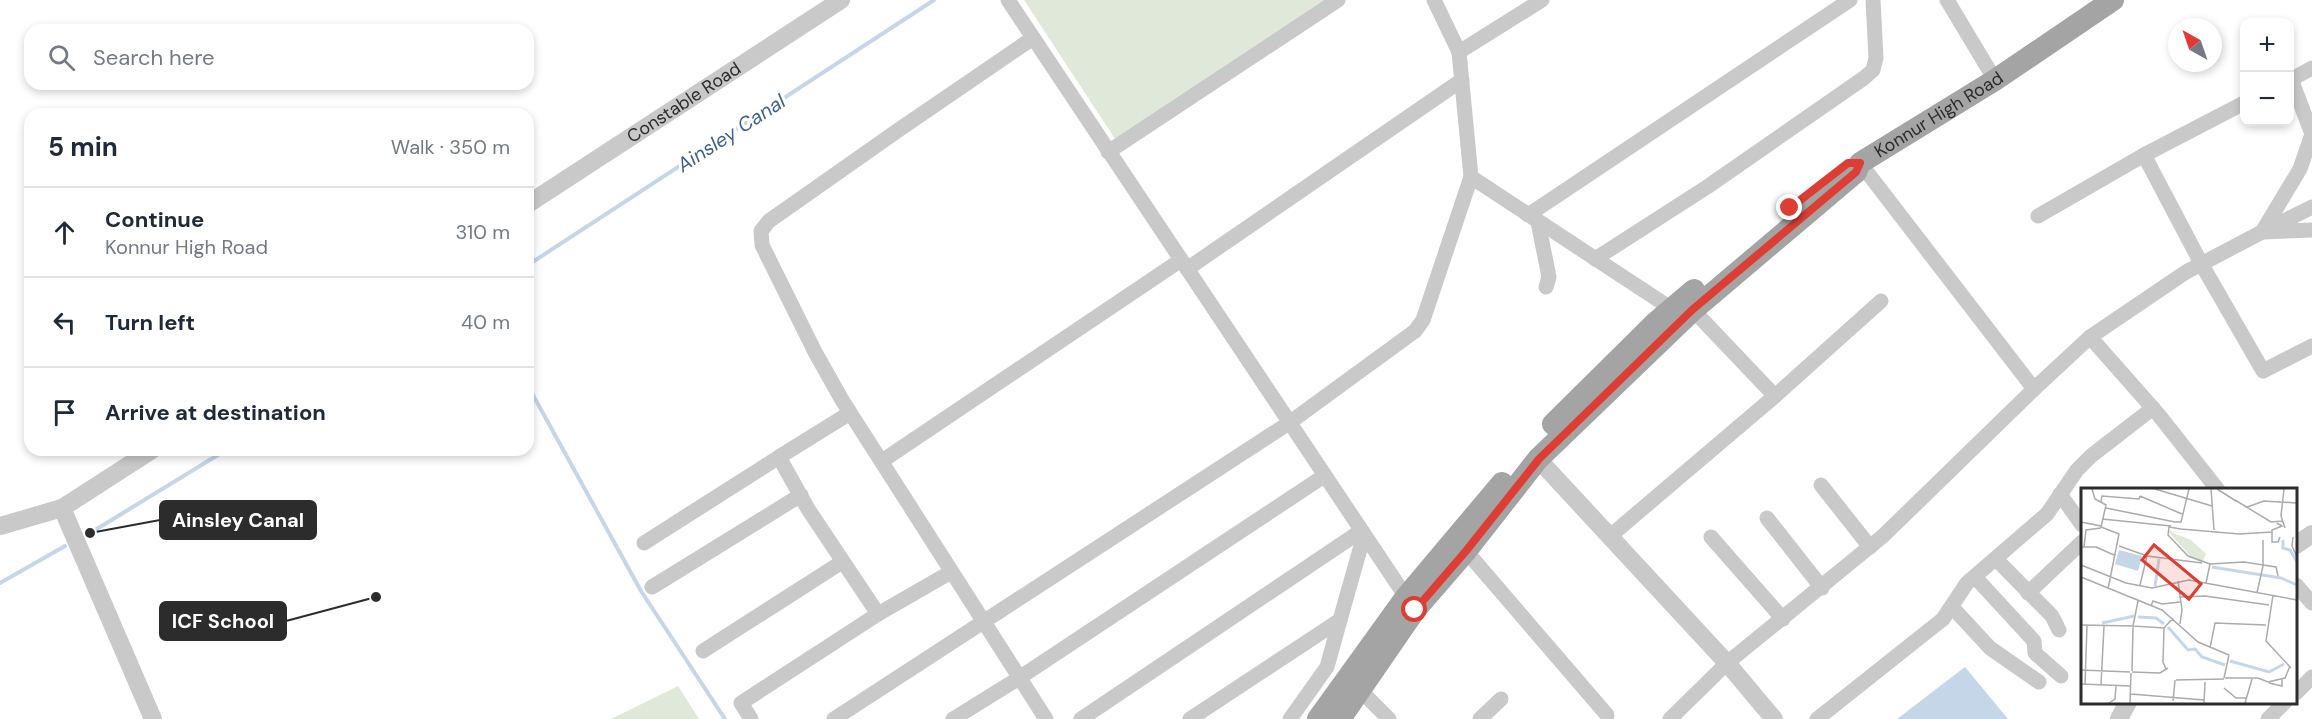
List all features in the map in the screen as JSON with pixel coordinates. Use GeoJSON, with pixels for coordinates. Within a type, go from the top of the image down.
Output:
{"type":"FeatureCollection","features":[{"type":"Feature","properties":{"kind":"main road","name":"Konnur High Road"},"geometry":{"type":"LineString","coordinates":[[1340,719],[1415,610],[1466,551],[1539,459],[1682,309],[1856,172],[1860,163],[1995,80],[2101,3]]}},
{"type":"Feature","properties":{"kind":"main road"},"geometry":{"type":"LineString","coordinates":[[1318,719],[1406,597],[1554,423],[1654,324],[1682,309]]}},
{"type":"Feature","properties":{"kind":"street","name":"Constable Road"},"geometry":{"type":"LineString","coordinates":[[534,200],[841,0]]}},
{"type":"Feature","properties":{"kind":"street"},"geometry":{"type":"LineString","coordinates":[[1008,0],[1406,597]]}},
{"type":"Feature","properties":{"kind":"street"},"geometry":{"type":"LineString","coordinates":[[1108,152],[1338,0]]}},
{"type":"Feature","properties":{"kind":"street"},"geometry":{"type":"LineString","coordinates":[[834,719],[1289,423],[1420,326],[1471,177],[1459,52],[1434,0]]}},
{"type":"Feature","properties":{"kind":"street"},"geometry":{"type":"LineString","coordinates":[[1459,52],[1542,0]]}},
{"type":"Feature","properties":{"kind":"street"},"geometry":{"type":"LineString","coordinates":[[1533,219],[1850,0]]}},
{"type":"Feature","properties":{"kind":"street"},"geometry":{"type":"LineString","coordinates":[[1596,259],[1707,187],[1873,70],[1876,58],[1872,0]]}},
{"type":"Feature","properties":{"kind":"street"},"geometry":{"type":"LineString","coordinates":[[1947,0],[1995,80]]}},
{"type":"Feature","properties":{"kind":"street"},"geometry":{"type":"LineString","coordinates":[[1033,38],[897,130],[769,221],[761,231],[762,246],[789,302],[850,413],[1046,719]]}},
{"type":"Feature","properties":{"kind":"street"},"geometry":{"type":"LineString","coordinates":[[2294,77],[2312,68]]}},
{"type":"Feature","properties":{"kind":"street"},"geometry":{"type":"LineString","coordinates":[[882,461],[1462,80]]}},
{"type":"Feature","properties":{"kind":"street"},"geometry":{"type":"LineString","coordinates":[[2262,232],[2300,169],[2312,134],[2294,89]]}},
{"type":"Feature","properties":{"kind":"street"},"geometry":{"type":"LineString","coordinates":[[2038,216],[2144,155],[2240,105]]}},
{"type":"Feature","properties":{"kind":"street"},"geometry":{"type":"LineString","coordinates":[[2144,155],[2202,265],[2263,371],[2312,346]]}},
{"type":"Feature","properties":{"kind":"street"},"geometry":{"type":"LineString","coordinates":[[1860,163],[2034,389]]}},
{"type":"Feature","properties":{"kind":"street"},"geometry":{"type":"LineString","coordinates":[[1471,177],[1596,259],[1682,309],[1775,396]]}},
{"type":"Feature","properties":{"kind":"street"},"geometry":{"type":"LineString","coordinates":[[1670,719],[1727,663],[1870,548],[2090,337],[2186,272],[2312,207]]}},
{"type":"Feature","properties":{"kind":"street"},"geometry":{"type":"LineString","coordinates":[[1533,219],[1549,277],[1546,287]]}},
{"type":"Feature","properties":{"kind":"street"},"geometry":{"type":"LineString","coordinates":[[2262,232],[2312,230]]}},
{"type":"Feature","properties":{"kind":"street"},"geometry":{"type":"LineString","coordinates":[[1609,537],[1775,396],[1881,301]]}},
{"type":"Feature","properties":{"kind":"street"},"geometry":{"type":"LineString","coordinates":[[2090,337],[2153,408],[2217,488]]}},
{"type":"Feature","properties":{"kind":"street"},"geometry":{"type":"LineString","coordinates":[[1817,719],[1834,714],[1943,619],[1967,583],[2046,514],[2077,470],[2091,456],[2153,408]]}},
{"type":"Feature","properties":{"kind":"street"},"geometry":{"type":"LineString","coordinates":[[644,543],[850,413]]}},
{"type":"Feature","properties":{"kind":"street"},"geometry":{"type":"LineString","coordinates":[[0,526],[62,508],[143,456]]}},
{"type":"Feature","properties":{"kind":"street"},"geometry":{"type":"LineString","coordinates":[[779,457],[842,562],[878,614]]}},
{"type":"Feature","properties":{"kind":"street"},"geometry":{"type":"LineString","coordinates":[[1539,459],[1727,663],[1774,719]]}},
{"type":"Feature","properties":{"kind":"street"},"geometry":{"type":"LineString","coordinates":[[952,719],[1019,678],[1324,476]]}},
{"type":"Feature","properties":{"kind":"street"},"geometry":{"type":"LineString","coordinates":[[1821,485],[1870,548]]}},
{"type":"Feature","properties":{"kind":"street"},"geometry":{"type":"LineString","coordinates":[[2060,494],[2081,524]]}},
{"type":"Feature","properties":{"kind":"street"},"geometry":{"type":"LineString","coordinates":[[652,587],[801,495]]}},
{"type":"Feature","properties":{"kind":"street"},"geometry":{"type":"LineString","coordinates":[[62,508],[153,719]]}},
{"type":"Feature","properties":{"kind":"street"},"geometry":{"type":"LineString","coordinates":[[1767,518],[1822,588]]}},
{"type":"Feature","properties":{"kind":"street"},"geometry":{"type":"LineString","coordinates":[[1290,719],[1328,667],[1363,533]]}},
{"type":"Feature","properties":{"kind":"street"},"geometry":{"type":"LineString","coordinates":[[1081,719],[1363,533]]}},
{"type":"Feature","properties":{"kind":"street"},"geometry":{"type":"LineString","coordinates":[[2297,544],[2312,534]]}},
{"type":"Feature","properties":{"kind":"street"},"geometry":{"type":"LineString","coordinates":[[1711,537],[1784,619]]}},
{"type":"Feature","properties":{"kind":"street"},"geometry":{"type":"LineString","coordinates":[[2028,593],[2081,543]]}},
{"type":"Feature","properties":{"kind":"street"},"geometry":{"type":"LineString","coordinates":[[1466,551],[1607,715]]}},
{"type":"Feature","properties":{"kind":"street"},"geometry":{"type":"LineString","coordinates":[[1996,559],[2052,616],[2059,630]]}},
{"type":"Feature","properties":{"kind":"street"},"geometry":{"type":"LineString","coordinates":[[703,651],[842,562]]}},
{"type":"Feature","properties":{"kind":"street"},"geometry":{"type":"LineString","coordinates":[[751,719],[741,703],[878,614],[951,572]]}},
{"type":"Feature","properties":{"kind":"street"},"geometry":{"type":"LineString","coordinates":[[1975,577],[2034,641],[2035,653],[2061,676]]}},
{"type":"Feature","properties":{"kind":"street"},"geometry":{"type":"LineString","coordinates":[[2297,587],[2312,603]]}},
{"type":"Feature","properties":{"kind":"street"},"geometry":{"type":"LineString","coordinates":[[1952,607],[1990,648],[2039,681]]}},
{"type":"Feature","properties":{"kind":"street"},"geometry":{"type":"LineString","coordinates":[[1190,719],[1340,620]]}},
{"type":"Feature","properties":{"kind":"street"},"geometry":{"type":"LineString","coordinates":[[2297,691],[2312,677]]}},
{"type":"Feature","properties":{"kind":"street"},"geometry":{"type":"LineString","coordinates":[[1361,691],[1389,719]]}},
{"type":"Feature","properties":{"kind":"street"},"geometry":{"type":"LineString","coordinates":[[1480,719],[1502,699]]}},
{"type":"Feature","properties":{"kind":"street"},"geometry":{"type":"LineString","coordinates":[[2118,719],[2127,704]]}},
{"type":"Feature","properties":{"kind":"street"},"geometry":{"type":"LineString","coordinates":[[2268,719],[2283,704]]}},
{"type":"Feature","properties":{"kind":"green space"},"geometry":{"type":"Polygon","coordinates":[[[1024,0],[1342,0],[1119,145],[1024,0]]]}},
{"type":"Feature","properties":{"kind":"green space"},"geometry":{"type":"Polygon","coordinates":[[[678,686],[699,719],[611,719],[678,686]]]}},
{"type":"Feature","properties":{"kind":"water"},"geometry":{"type":"Polygon","coordinates":[[[1965,667],[2008,719],[1897,719],[1965,667]]]}},
{"type":"Feature","properties":{"kind":"waterway","name":"Ainsley Canal"},"geometry":{"type":"LineString","coordinates":[[534,261],[934,0]]}},
{"type":"Feature","properties":{"kind":"waterway"},"geometry":{"type":"LineString","coordinates":[[534,397],[641,591],[725,719]]}},
{"type":"Feature","properties":{"kind":"waterway","name":"Ainsley Canal"},"geometry":{"type":"LineString","coordinates":[[87,535],[216,456]]}},
{"type":"Feature","properties":{"kind":"waterway","name":"Ainsley Canal"},"geometry":{"type":"LineString","coordinates":[[0,583],[65,546]]}},
{"type":"Feature","properties":{"kind":"place","name":"Ainsley Canal"},"geometry":{"type":"Point","coordinates":[90,533]}},
{"type":"Feature","properties":{"kind":"place","name":"ICF School"},"geometry":{"type":"Point","coordinates":[376,597]}},
{"type":"Feature","properties":{"kind":"route"},"geometry":{"type":"LineString","coordinates":[[1415,610],[1466,551],[1539,459],[1692,310],[1856,172],[1860,163],[1848,163],[1790,208]]}}]}
